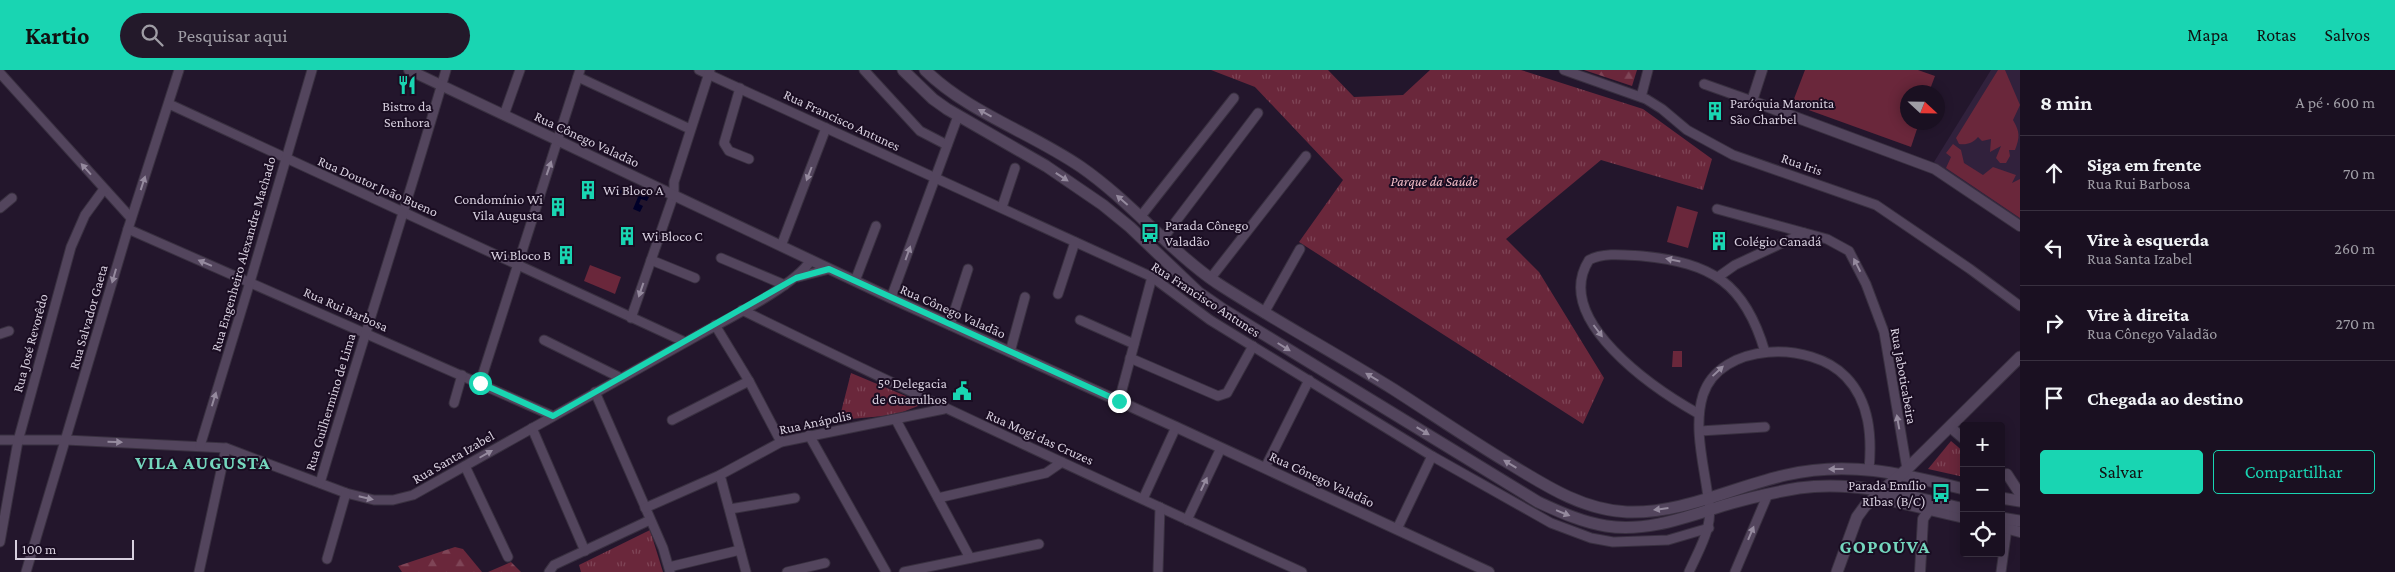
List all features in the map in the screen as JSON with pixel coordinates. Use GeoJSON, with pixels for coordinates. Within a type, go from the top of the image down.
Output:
{"type":"FeatureCollection","features":[{"type":"Feature","properties":{"kind":"main road"},"geometry":{"type":"LineString","coordinates":[[903,70],[933,99],[958,116],[1046,166],[1086,193],[1125,223],[1172,269],[1206,298],[1538,502],[1565,515],[1598,524],[1627,528],[1680,520],[1768,494],[1800,488],[1857,487],[1878,493],[1960,508]]}},
{"type":"Feature","properties":{"kind":"main road"},"geometry":{"type":"LineString","coordinates":[[925,70],[963,100],[1080,166],[1141,216],[1210,279],[1392,389],[1470,440],[1577,501],[1625,512],[1666,509],[1793,474],[1830,469],[1904,471],[1960,488]]}},
{"type":"Feature","properties":{"kind":"main road"},"geometry":{"type":"LineString","coordinates":[[1318,368],[1328,351]]}},
{"type":"Feature","properties":{"kind":"main road"},"geometry":{"type":"LineString","coordinates":[[1836,572],[1857,517],[1878,493],[1950,427],[2020,357]]}},
{"type":"Feature","properties":{"kind":"main road"},"geometry":{"type":"LineString","coordinates":[[2005,499],[2020,501]]}},
{"type":"Feature","properties":{"kind":"main road"},"geometry":{"type":"LineString","coordinates":[[2005,524],[2019,524]]}},
{"type":"Feature","properties":{"kind":"street","name":"Rua Salvador Gaeta"},"geometry":{"type":"LineString","coordinates":[[26,572],[131,218],[179,70]]}},
{"type":"Feature","properties":{"kind":"street","name":"Rua Engenheiro Alexandre Machado"},"geometry":{"type":"LineString","coordinates":[[200,446],[312,70]]}},
{"type":"Feature","properties":{"kind":"street","name":"Rua Cônego Valadão"},"geometry":{"type":"LineString","coordinates":[[409,70],[854,281],[1489,572]]}},
{"type":"Feature","properties":{"kind":"street","name":"Rua Guilhermino de Lima"},"geometry":{"type":"LineString","coordinates":[[320,483],[365,333],[404,213],[446,70]]}},
{"type":"Feature","properties":{"kind":"street"},"geometry":{"type":"LineString","coordinates":[[504,115],[520,70]]}},
{"type":"Feature","properties":{"kind":"street","name":"Rua Francisco Antunes"},"geometry":{"type":"LineString","coordinates":[[699,70],[709,72],[826,128],[1152,277],[1210,320],[1432,456],[1543,519],[1572,533],[1613,542],[1645,542],[1668,540],[1709,528]]}},
{"type":"Feature","properties":{"kind":"street"},"geometry":{"type":"LineString","coordinates":[[864,70],[920,131],[947,145]]}},
{"type":"Feature","properties":{"kind":"street"},"geometry":{"type":"LineString","coordinates":[[1641,97],[1648,70]]}},
{"type":"Feature","properties":{"kind":"street"},"geometry":{"type":"LineString","coordinates":[[1752,101],[1762,70]]}},
{"type":"Feature","properties":{"kind":"street","name":"Rua Iris"},"geometry":{"type":"LineString","coordinates":[[1570,71],[1641,97],[1662,109],[1687,130],[1714,147],[1876,205],[1970,269],[2020,306]]}},
{"type":"Feature","properties":{"kind":"street"},"geometry":{"type":"LineString","coordinates":[[631,318],[674,194],[674,182],[709,72]]}},
{"type":"Feature","properties":{"kind":"street"},"geometry":{"type":"LineString","coordinates":[[0,73],[131,218]]}},
{"type":"Feature","properties":{"kind":"street"},"geometry":{"type":"LineString","coordinates":[[480,383],[579,74],[690,129]]}},
{"type":"Feature","properties":{"kind":"street"},"geometry":{"type":"LineString","coordinates":[[1704,84],[1935,168],[2020,226]]}},
{"type":"Feature","properties":{"kind":"street"},"geometry":{"type":"LineString","coordinates":[[740,88],[724,143],[729,151],[749,159]]}},
{"type":"Feature","properties":{"kind":"street"},"geometry":{"type":"LineString","coordinates":[[1141,216],[1234,98]]}},
{"type":"Feature","properties":{"kind":"street","name":"Rua Doutor João Bueno"},"geometry":{"type":"LineString","coordinates":[[169,104],[685,342]]}},
{"type":"Feature","properties":{"kind":"street"},"geometry":{"type":"LineString","coordinates":[[1164,237],[1258,113]]}},
{"type":"Feature","properties":{"kind":"street"},"geometry":{"type":"LineString","coordinates":[[891,298],[958,116]]}},
{"type":"Feature","properties":{"kind":"street"},"geometry":{"type":"LineString","coordinates":[[782,246],[826,128]]}},
{"type":"Feature","properties":{"kind":"street"},"geometry":{"type":"LineString","coordinates":[[1210,279],[1306,156]]}},
{"type":"Feature","properties":{"kind":"street"},"geometry":{"type":"LineString","coordinates":[[1002,207],[1015,168]]}},
{"type":"Feature","properties":{"kind":"street","name":"Rua José Revorêdo"},"geometry":{"type":"LineString","coordinates":[[0,542],[18,440],[74,238],[85,215],[104,189]]}},
{"type":"Feature","properties":{"kind":"street"},"geometry":{"type":"LineString","coordinates":[[0,208],[12,198]]}},
{"type":"Feature","properties":{"kind":"street","name":"Rua Jaboticabeira"},"geometry":{"type":"LineString","coordinates":[[1718,209],[1827,239],[1849,251],[1866,284],[1884,332],[1904,471]]}},
{"type":"Feature","properties":{"kind":"street"},"geometry":{"type":"LineString","coordinates":[[854,281],[876,226]]}},
{"type":"Feature","properties":{"kind":"street","name":"Rua Rui Barbosa"},"geometry":{"type":"LineString","coordinates":[[128,229],[553,416]]}},
{"type":"Feature","properties":{"kind":"street"},"geometry":{"type":"LineString","coordinates":[[1718,277],[1735,265],[1804,234]]}},
{"type":"Feature","properties":{"kind":"street"},"geometry":{"type":"LineString","coordinates":[[1058,294],[1074,242]]}},
{"type":"Feature","properties":{"kind":"street"},"geometry":{"type":"LineString","coordinates":[[1264,313],[1300,249]]}},
{"type":"Feature","properties":{"kind":"street"},"geometry":{"type":"LineString","coordinates":[[1698,414],[1655,387],[1614,351],[1595,327],[1587,312],[1581,292],[1581,279],[1589,260],[1605,255],[1667,258],[1686,263],[1718,277],[1727,283],[1745,304],[1758,330],[1765,352]]}},
{"type":"Feature","properties":{"kind":"street"},"geometry":{"type":"LineString","coordinates":[[721,258],[785,285]]}},
{"type":"Feature","properties":{"kind":"street"},"geometry":{"type":"LineString","coordinates":[[651,260],[695,278]]}},
{"type":"Feature","properties":{"kind":"street","name":"Rua Santa Izabel"},"geometry":{"type":"LineString","coordinates":[[0,440],[66,440],[226,448],[346,493],[374,500],[414,495],[785,285],[806,269],[811,260]]}},
{"type":"Feature","properties":{"kind":"street","name":"Rua Santa Izabel"},"geometry":{"type":"LineString","coordinates":[[796,278],[829,269]]}},
{"type":"Feature","properties":{"kind":"street"},"geometry":{"type":"LineString","coordinates":[[950,325],[968,269]]}},
{"type":"Feature","properties":{"kind":"street"},"geometry":{"type":"LineString","coordinates":[[1119,401],[1152,277]]}},
{"type":"Feature","properties":{"kind":"street"},"geometry":{"type":"LineString","coordinates":[[1010,352],[1025,297]]}},
{"type":"Feature","properties":{"kind":"street","name":"Rua Mogi das Cruzes"},"geometry":{"type":"LineString","coordinates":[[742,310],[944,409],[1144,498],[1187,520],[1302,572]]}},
{"type":"Feature","properties":{"kind":"street"},"geometry":{"type":"LineString","coordinates":[[1080,320],[1134,344]]}},
{"type":"Feature","properties":{"kind":"street"},"geometry":{"type":"LineString","coordinates":[[715,325],[749,381],[781,442]]}},
{"type":"Feature","properties":{"kind":"street"},"geometry":{"type":"LineString","coordinates":[[0,334],[9,331]]}},
{"type":"Feature","properties":{"kind":"street"},"geometry":{"type":"LineString","coordinates":[[544,340],[621,378]]}},
{"type":"Feature","properties":{"kind":"street"},"geometry":{"type":"LineString","coordinates":[[1130,358],[1215,396],[1228,393],[1253,346]]}},
{"type":"Feature","properties":{"kind":"street"},"geometry":{"type":"LineString","coordinates":[[1689,572],[1709,528],[1712,511],[1708,497],[1698,414],[1702,396],[1713,374],[1724,365],[1765,352],[1796,354],[1822,361],[1844,376],[1853,385],[1869,422],[1871,447],[1869,470]]}},
{"type":"Feature","properties":{"kind":"street"},"geometry":{"type":"LineString","coordinates":[[454,403],[462,375]]}},
{"type":"Feature","properties":{"kind":"street"},"geometry":{"type":"LineString","coordinates":[[1265,468],[1309,380]]}},
{"type":"Feature","properties":{"kind":"street"},"geometry":{"type":"LineString","coordinates":[[672,420],[749,381]]}},
{"type":"Feature","properties":{"kind":"street"},"geometry":{"type":"LineString","coordinates":[[596,392],[669,570],[740,550]]}},
{"type":"Feature","properties":{"kind":"street","name":"Rua Anápolis"},"geometry":{"type":"LineString","coordinates":[[645,508],[720,475],[781,442],[944,409]]}},
{"type":"Feature","properties":{"kind":"street"},"geometry":{"type":"LineString","coordinates":[[896,420],[970,558]]}},
{"type":"Feature","properties":{"kind":"street"},"geometry":{"type":"LineString","coordinates":[[1144,498],[1176,427]]}},
{"type":"Feature","properties":{"kind":"street"},"geometry":{"type":"LineString","coordinates":[[1700,431],[1765,427]]}},
{"type":"Feature","properties":{"kind":"street"},"geometry":{"type":"LineString","coordinates":[[1950,427],[1960,436]]}},
{"type":"Feature","properties":{"kind":"street"},"geometry":{"type":"LineString","coordinates":[[532,428],[584,551]]}},
{"type":"Feature","properties":{"kind":"street"},"geometry":{"type":"LineString","coordinates":[[809,435],[886,572]]}},
{"type":"Feature","properties":{"kind":"street"},"geometry":{"type":"LineString","coordinates":[[199,572],[226,448]]}},
{"type":"Feature","properties":{"kind":"street"},"geometry":{"type":"LineString","coordinates":[[1187,520],[1221,448]]}},
{"type":"Feature","properties":{"kind":"street"},"geometry":{"type":"LineString","coordinates":[[1397,529],[1432,456]]}},
{"type":"Feature","properties":{"kind":"street"},"geometry":{"type":"LineString","coordinates":[[938,498],[1046,473],[1062,462]]}},
{"type":"Feature","properties":{"kind":"street"},"geometry":{"type":"LineString","coordinates":[[465,466],[508,557]]}},
{"type":"Feature","properties":{"kind":"street"},"geometry":{"type":"LineString","coordinates":[[2005,472],[2020,479]]}},
{"type":"Feature","properties":{"kind":"street"},"geometry":{"type":"LineString","coordinates":[[2005,473],[2020,494]]}},
{"type":"Feature","properties":{"kind":"street"},"geometry":{"type":"LineString","coordinates":[[720,475],[746,572]]}},
{"type":"Feature","properties":{"kind":"street"},"geometry":{"type":"LineString","coordinates":[[327,559],[346,493]]}},
{"type":"Feature","properties":{"kind":"street"},"geometry":{"type":"LineString","coordinates":[[1878,493],[1929,510],[1960,517]]}},
{"type":"Feature","properties":{"kind":"street"},"geometry":{"type":"LineString","coordinates":[[1734,572],[1768,494]]}},
{"type":"Feature","properties":{"kind":"street"},"geometry":{"type":"LineString","coordinates":[[730,509],[795,498]]}},
{"type":"Feature","properties":{"kind":"street"},"geometry":{"type":"LineString","coordinates":[[1158,572],[1160,507]]}},
{"type":"Feature","properties":{"kind":"street"},"geometry":{"type":"LineString","coordinates":[[1920,572],[1923,519],[1929,510]]}},
{"type":"Feature","properties":{"kind":"street"},"geometry":{"type":"LineString","coordinates":[[549,572],[554,565],[650,520]]}},
{"type":"Feature","properties":{"kind":"street"},"geometry":{"type":"LineString","coordinates":[[1690,533],[1703,542]]}},
{"type":"Feature","properties":{"kind":"street"},"geometry":{"type":"LineString","coordinates":[[904,572],[1039,544]]}},
{"type":"Feature","properties":{"kind":"street"},"geometry":{"type":"LineString","coordinates":[[2001,572],[2002,557]]}},
{"type":"Feature","properties":{"kind":"street"},"geometry":{"type":"LineString","coordinates":[[787,572],[825,563]]}},
{"type":"Feature","properties":{"kind":"shaded area"},"geometry":{"type":"Polygon","coordinates":[[[1991,70],[2020,70],[2020,220],[1934,162],[1991,70]]]}},
{"type":"Feature","properties":{"kind":"green space","name":"Parque da Saúde"},"geometry":{"type":"Polygon","coordinates":[[[1211,70],[1328,70],[1354,97],[1403,95],[1430,70],[1521,70],[1643,109],[1712,159],[1703,190],[1601,160],[1506,239],[1539,272],[1604,378],[1583,424],[1299,242],[1343,180],[1255,87],[1211,70]]]}},
{"type":"Feature","properties":{"kind":"green space"},"geometry":{"type":"Polygon","coordinates":[[[1584,70],[1637,70],[1632,86],[1584,70]]]}},
{"type":"Feature","properties":{"kind":"green space"},"geometry":{"type":"Polygon","coordinates":[[[1805,70],[1918,70],[1935,76],[1932,85],[1900,85],[1900,130],[1917,130],[1911,147],[1792,104],[1805,70]]]}},
{"type":"Feature","properties":{"kind":"green space"},"geometry":{"type":"Polygon","coordinates":[[[1998,70],[2005,70],[2020,105],[2013,120],[2018,131],[2018,142],[2015,150],[2009,150],[2010,156],[2006,163],[2000,163],[1996,158],[2001,146],[1990,152],[1991,139],[1982,141],[1978,137],[1967,144],[1959,144],[1956,138],[1998,70]]]}},
{"type":"Feature","properties":{"kind":"green space"},"geometry":{"type":"Polygon","coordinates":[[[1953,144],[1961,150],[1964,163],[1983,175],[1993,167],[2016,175],[2012,183],[2020,179],[2020,218],[1946,168],[1951,157],[1946,153],[1953,144]]]}},
{"type":"Feature","properties":{"kind":"green space"},"geometry":{"type":"Polygon","coordinates":[[[1677,206],[1698,212],[1688,248],[1667,242],[1677,206]]]}},
{"type":"Feature","properties":{"kind":"green space"},"geometry":{"type":"Polygon","coordinates":[[[590,265],[621,277],[615,294],[584,281],[590,265]]]}},
{"type":"Feature","properties":{"kind":"green space"},"geometry":{"type":"Polygon","coordinates":[[[1673,351],[1682,351],[1682,367],[1672,367],[1673,351]]]}},
{"type":"Feature","properties":{"kind":"green space"},"geometry":{"type":"Polygon","coordinates":[[[851,373],[913,399],[917,402],[918,406],[895,415],[839,420],[851,373]]]}},
{"type":"Feature","properties":{"kind":"green space"},"geometry":{"type":"Polygon","coordinates":[[[1951,441],[1960,449],[1960,476],[1928,469],[1951,441]]]}},
{"type":"Feature","properties":{"kind":"green space"},"geometry":{"type":"Polygon","coordinates":[[[650,530],[663,572],[581,572],[579,565],[650,530]]]}},
{"type":"Feature","properties":{"kind":"green space"},"geometry":{"type":"Polygon","coordinates":[[[455,547],[463,549],[482,572],[402,572],[398,566],[455,547]]]}},
{"type":"Feature","properties":{"kind":"green space"},"geometry":{"type":"Polygon","coordinates":[[[511,562],[521,572],[488,572],[511,562]]]}},
{"type":"Feature","properties":{"kind":"water"},"geometry":{"type":"Polygon","coordinates":[[[623,185],[649,197],[647,201],[641,199],[639,204],[643,206],[640,212],[633,209],[638,197],[629,193],[626,197],[619,194],[623,185]]]}},
{"type":"Feature","properties":{"kind":"place","name":"Bistro da Senhora"},"geometry":{"type":"Point","coordinates":[407,85]}},
{"type":"Feature","properties":{"kind":"place","name":"Paróquia Maronita São Charbel"},"geometry":{"type":"Point","coordinates":[1715,111]}},
{"type":"Feature","properties":{"kind":"place","name":"Wi Bloco A"},"geometry":{"type":"Point","coordinates":[588,190]}},
{"type":"Feature","properties":{"kind":"place","name":"Condomínio Wi Vila Augusta"},"geometry":{"type":"Point","coordinates":[558,207]}},
{"type":"Feature","properties":{"kind":"place","name":"Parada Cônego Valadão"},"geometry":{"type":"Point","coordinates":[1150,233]}},
{"type":"Feature","properties":{"kind":"place","name":"Wi Bloco C"},"geometry":{"type":"Point","coordinates":[627,236]}},
{"type":"Feature","properties":{"kind":"place","name":"Colégio Canadá"},"geometry":{"type":"Point","coordinates":[1719,241]}},
{"type":"Feature","properties":{"kind":"place","name":"Wi Bloco B"},"geometry":{"type":"Point","coordinates":[566,255]}},
{"type":"Feature","properties":{"kind":"place","name":"5º Delegacia de Guarulhos"},"geometry":{"type":"Point","coordinates":[962,391]}},
{"type":"Feature","properties":{"kind":"place","name":"Parada Emílio RIbas (B/C)"},"geometry":{"type":"Point","coordinates":[1941,493]}},
{"type":"Feature","properties":{"kind":"district","name":"VILA AUGUSTA"},"geometry":{"type":"Point","coordinates":[203,462]}},
{"type":"Feature","properties":{"kind":"district","name":"GOPOÚVA"},"geometry":{"type":"Point","coordinates":[1885,546]}},
{"type":"Feature","properties":{"kind":"route"},"geometry":{"type":"LineString","coordinates":[[480,383],[553,416],[796,278],[829,269],[1119,401]]}}]}
